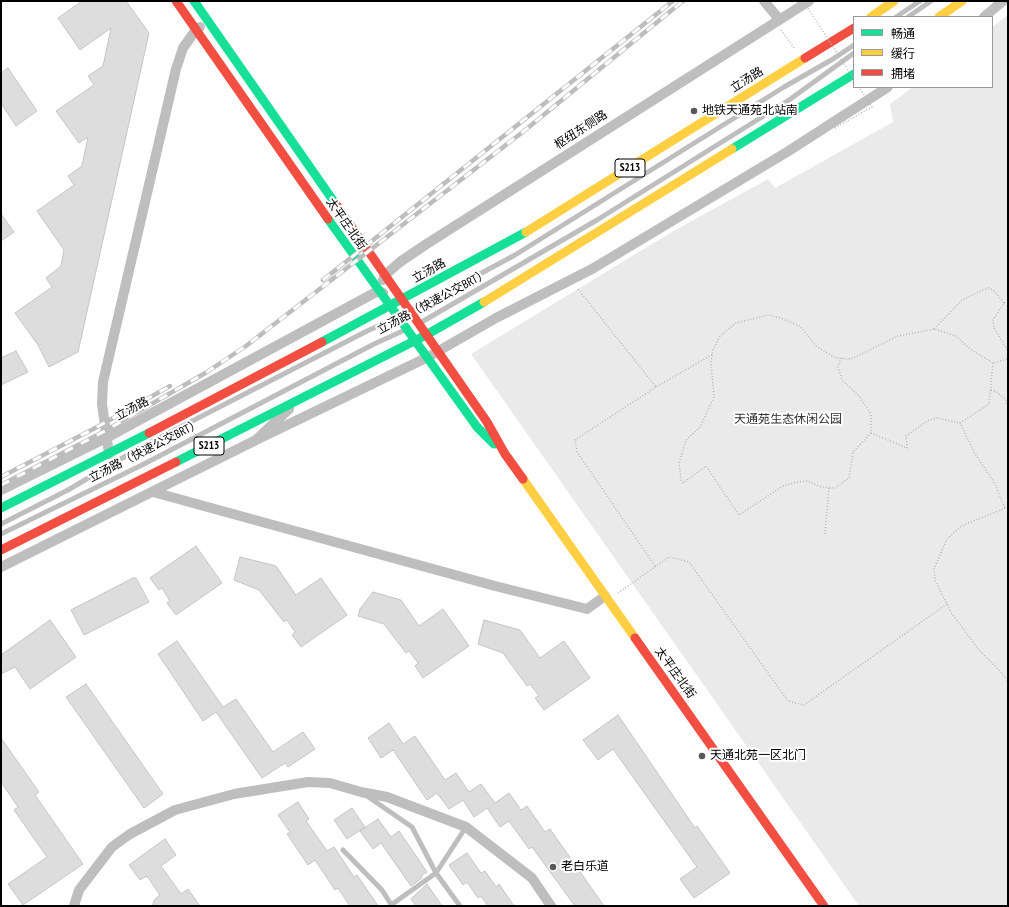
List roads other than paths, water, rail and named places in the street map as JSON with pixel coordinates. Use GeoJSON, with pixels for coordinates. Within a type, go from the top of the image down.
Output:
{"type":"FeatureCollection","features":[{"type":"Feature","properties":{"kind":"main road","name":"太平庄北街"},"geometry":{"type":"LineString","coordinates":[[176,1],[378,291],[408,329],[477,427],[505,454]]}},
{"type":"Feature","properties":{"kind":"main road","name":"太平庄北街"},"geometry":{"type":"LineString","coordinates":[[194,1],[487,422],[505,454],[824,906]]}},
{"type":"Feature","properties":{"kind":"main road"},"geometry":{"type":"LineString","coordinates":[[872,16],[894,1]]}},
{"type":"Feature","properties":{"kind":"main road"},"geometry":{"type":"LineString","coordinates":[[940,16],[962,1]]}},
{"type":"Feature","properties":{"kind":"main road","name":"立汤路"},"geometry":{"type":"LineString","coordinates":[[390,307],[546,220],[853,29]]}},
{"type":"Feature","properties":{"kind":"main road","name":"S213"},"geometry":{"type":"LineString","coordinates":[[1,550],[105,499],[300,398],[416,341],[526,277],[853,75]]}},
{"type":"Feature","properties":{"kind":"main road"},"geometry":{"type":"LineString","coordinates":[[1,508],[109,454],[390,307]]}},
{"type":"Feature","properties":{"kind":"street"},"geometry":{"type":"LineString","coordinates":[[764,1],[777,20]]}},
{"type":"Feature","properties":{"kind":"street","name":"枢纽东侧路"},"geometry":{"type":"LineString","coordinates":[[378,291],[385,275],[425,245],[809,1]]}},
{"type":"Feature","properties":{"kind":"street"},"geometry":{"type":"LineString","coordinates":[[985,16],[1004,1]]}},
{"type":"Feature","properties":{"kind":"street"},"geometry":{"type":"LineString","coordinates":[[109,454],[102,404],[103,382],[176,69],[184,48],[196,30],[208,21]]}},
{"type":"Feature","properties":{"kind":"street"},"geometry":{"type":"LineString","coordinates":[[256,440],[438,352],[496,318],[592,270],[787,152],[886,88]]}},
{"type":"Feature","properties":{"kind":"street"},"geometry":{"type":"LineString","coordinates":[[378,291],[402,300]]}},
{"type":"Feature","properties":{"kind":"street","name":"立汤路"},"geometry":{"type":"LineString","coordinates":[[1,490],[106,438],[378,291]]}},
{"type":"Feature","properties":{"kind":"street","name":"S213"},"geometry":{"type":"LineString","coordinates":[[1,567],[256,440],[300,398]]}},
{"type":"Feature","properties":{"kind":"street"},"geometry":{"type":"LineString","coordinates":[[153,492],[495,586],[587,609],[606,598]]}},
{"type":"Feature","properties":{"kind":"street"},"geometry":{"type":"LineString","coordinates":[[74,906],[79,890],[112,847],[130,834],[175,810],[234,794],[308,782],[330,783],[361,792],[387,796],[466,827],[532,878],[551,906]]}},
{"type":"Feature","properties":{"kind":"lane"},"geometry":{"type":"LineString","coordinates":[[898,16],[920,1]]}},
{"type":"Feature","properties":{"kind":"lane"},"geometry":{"type":"LineString","coordinates":[[909,16],[931,1]]}},
{"type":"Feature","properties":{"kind":"lane","name":"立汤路（快速公交BRT）"},"geometry":{"type":"LineString","coordinates":[[1,524],[68,490],[136,450],[367,331],[410,312],[514,255],[853,46]]}},
{"type":"Feature","properties":{"kind":"lane","name":"立汤路（快速公交BRT）"},"geometry":{"type":"LineString","coordinates":[[1,534],[144,464],[374,344],[408,329],[597,220],[789,100],[853,54]]}},
{"type":"Feature","properties":{"kind":"lane"},"geometry":{"type":"LineString","coordinates":[[361,792],[412,827],[436,873],[460,906]]}},
{"type":"Feature","properties":{"kind":"lane"},"geometry":{"type":"LineString","coordinates":[[343,850],[382,890],[391,905],[436,873],[466,827]]}},
{"type":"Feature","properties":{"kind":"railway"},"geometry":{"type":"LineString","coordinates":[[323,280],[673,1]]}},
{"type":"Feature","properties":{"kind":"railway"},"geometry":{"type":"LineString","coordinates":[[1,485],[103,432],[207,372],[246,346],[524,131],[683,1]]}},
{"type":"Feature","properties":{"kind":"railway"},"geometry":{"type":"LineString","coordinates":[[1,477],[99,426],[170,386]]}},
{"type":"Feature","properties":{"kind":"place","name":"地铁天通苑北站南"},"geometry":{"type":"Point","coordinates":[694,111]}},
{"type":"Feature","properties":{"kind":"place","name":"天通北苑一区北门"},"geometry":{"type":"Point","coordinates":[702,756]}},
{"type":"Feature","properties":{"kind":"place","name":"老白乐道"},"geometry":{"type":"Point","coordinates":[553,867]}},
{"type":"Feature","properties":{"kind":"park label","name":"天通苑生态休闲公园"},"geometry":{"type":"Point","coordinates":[788,420]}}]}
